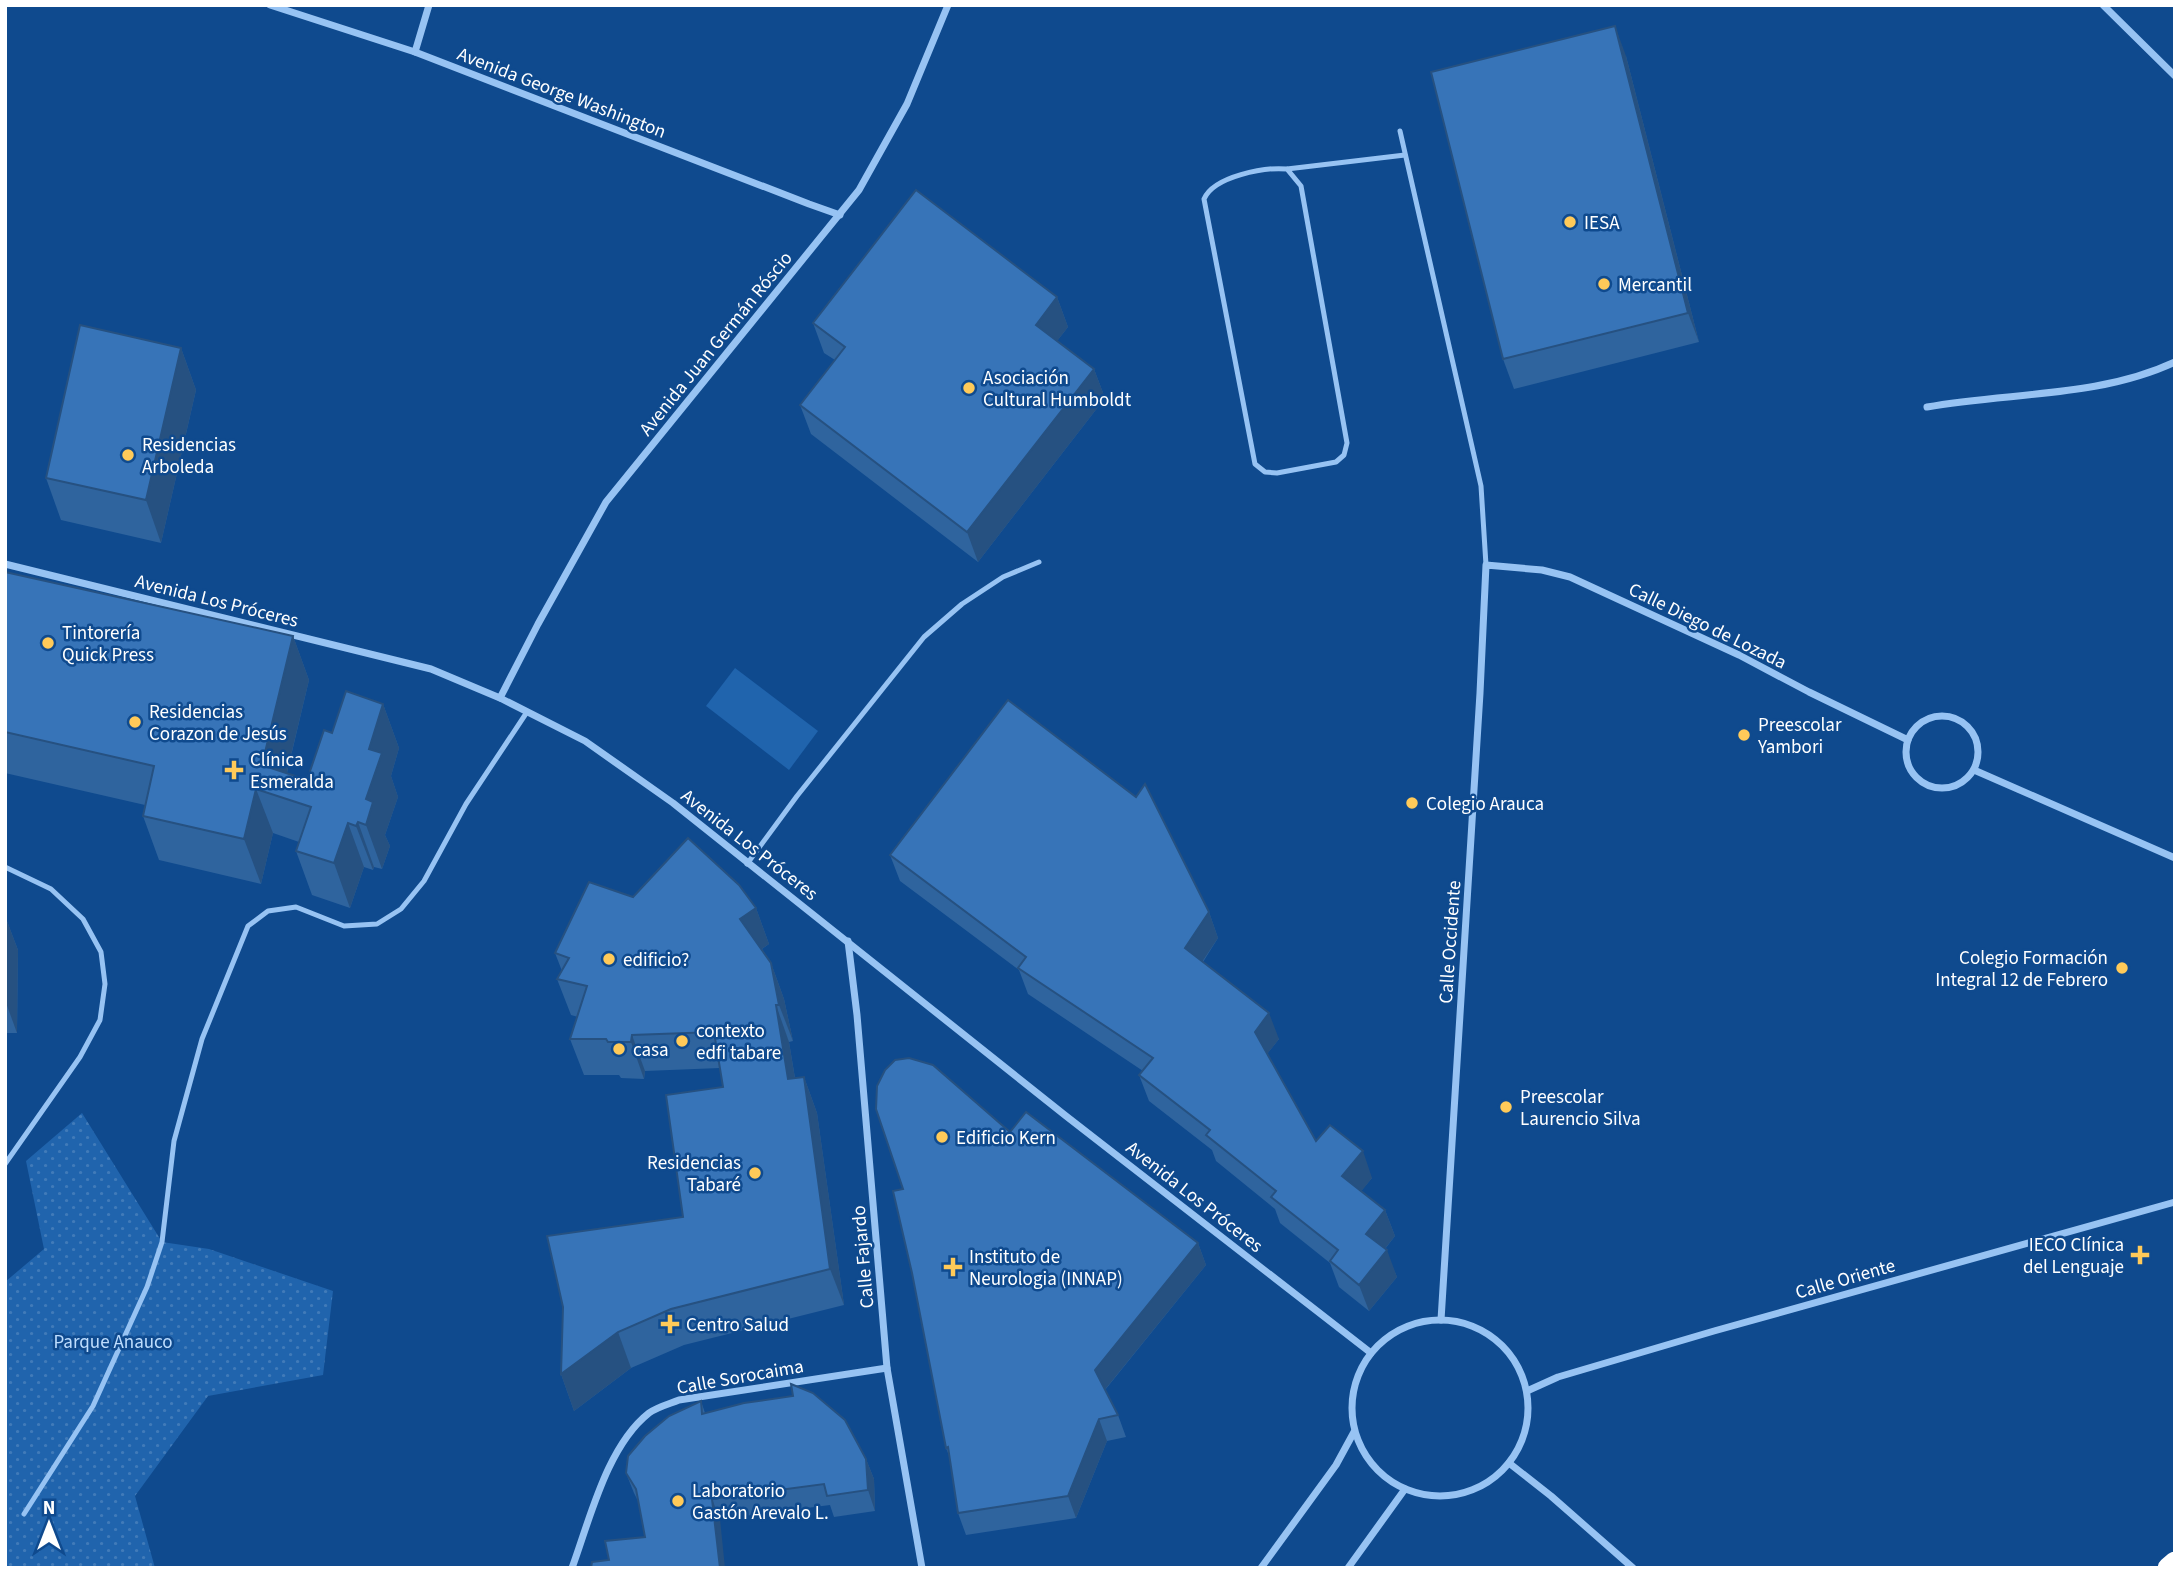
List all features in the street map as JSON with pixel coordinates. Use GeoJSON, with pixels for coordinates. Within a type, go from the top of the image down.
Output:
{"type":"FeatureCollection","features":[{"type":"Feature","properties":{"kind":"highway"},"geometry":{"type":"LineString","coordinates":[[2168,1568],[2175,1562]]}},
{"type":"Feature","properties":{"kind":"street","name":"Avenida George Washington"},"geometry":{"type":"LineString","coordinates":[[270,5],[415,52],[841,215]]}},
{"type":"Feature","properties":{"kind":"street"},"geometry":{"type":"LineString","coordinates":[[415,52],[429,5]]}},
{"type":"Feature","properties":{"kind":"street","name":"Avenida Juan Germán Róscio"},"geometry":{"type":"LineString","coordinates":[[500,698],[606,502],[859,190],[907,104],[948,5]]}},
{"type":"Feature","properties":{"kind":"street"},"geometry":{"type":"LineString","coordinates":[[2103,5],[2175,76]]}},
{"type":"Feature","properties":{"kind":"street"},"geometry":{"type":"LineString","coordinates":[[1927,407],[1965,400],[2095,387],[2152,373],[2175,362]]}},
{"type":"Feature","properties":{"kind":"street","name":"Avenida Los Próceres"},"geometry":{"type":"LineString","coordinates":[[5,564],[431,669],[500,698],[585,741],[673,803],[1066,1116],[1371,1353]]}},
{"type":"Feature","properties":{"kind":"street","name":"Calle Diego de Lozada"},"geometry":{"type":"LineString","coordinates":[[1486,565],[1542,570],[1570,578],[1739,655],[1908,740]]}},
{"type":"Feature","properties":{"kind":"street","name":"Calle Occidente"},"geometry":{"type":"LineString","coordinates":[[1441,1320],[1486,565]]}},
{"type":"Feature","properties":{"kind":"street"},"geometry":{"type":"LineString","coordinates":[[1938,716],[1959,719],[1976,738],[1979,755],[1968,778],[1951,787],[1942,788],[1924,783],[1910,769],[1906,750],[1908,740],[1913,731],[1929,718],[1938,716]]}},
{"type":"Feature","properties":{"kind":"street"},"geometry":{"type":"LineString","coordinates":[[1974,770],[2175,858]]}},
{"type":"Feature","properties":{"kind":"street","name":"Calle Fajardo"},"geometry":{"type":"LineString","coordinates":[[848,941],[887,1367],[922,1568]]}},
{"type":"Feature","properties":{"kind":"street","name":"Calle Oriente"},"geometry":{"type":"LineString","coordinates":[[1527,1391],[1558,1377],[1714,1331],[2175,1202]]}},
{"type":"Feature","properties":{"kind":"street"},"geometry":{"type":"LineString","coordinates":[[1441,1320],[1465,1324],[1487,1333],[1506,1349],[1519,1369],[1527,1391],[1528,1417],[1522,1441],[1509,1463],[1493,1479],[1472,1490],[1450,1496],[1427,1495],[1405,1489],[1388,1480],[1373,1466],[1362,1450],[1354,1432],[1351,1411],[1353,1390],[1360,1370],[1371,1353],[1390,1335],[1402,1329],[1441,1320]]}},
{"type":"Feature","properties":{"kind":"street","name":"Calle Sorocaima"},"geometry":{"type":"LineString","coordinates":[[572,1568],[610,1465],[627,1434],[651,1412],[679,1400],[887,1367]]}},
{"type":"Feature","properties":{"kind":"street"},"geometry":{"type":"LineString","coordinates":[[1261,1568],[1336,1465],[1354,1432]]}},
{"type":"Feature","properties":{"kind":"street"},"geometry":{"type":"LineString","coordinates":[[1509,1463],[1633,1568]]}},
{"type":"Feature","properties":{"kind":"street"},"geometry":{"type":"LineString","coordinates":[[1348,1568],[1405,1489]]}},
{"type":"Feature","properties":{"kind":"lane"},"geometry":{"type":"LineString","coordinates":[[1400,131],[1481,485],[1486,565]]}},
{"type":"Feature","properties":{"kind":"lane"},"geometry":{"type":"LineString","coordinates":[[1287,169],[1301,186],[1347,443],[1345,455],[1336,462],[1277,473],[1265,472],[1255,464],[1204,199],[1207,192],[1231,178],[1273,168],[1287,169],[1405,155]]}},
{"type":"Feature","properties":{"kind":"lane"},"geometry":{"type":"LineString","coordinates":[[747,864],[797,796],[924,637],[962,604],[1003,577],[1039,562]]}},
{"type":"Feature","properties":{"kind":"lane"},"geometry":{"type":"LineString","coordinates":[[24,1514],[93,1406],[148,1287],[162,1242],[174,1141],[202,1040],[248,926],[268,911],[296,907],[344,926],[377,923],[401,909],[424,881],[466,804],[527,712]]}},
{"type":"Feature","properties":{"kind":"lane"},"geometry":{"type":"LineString","coordinates":[[5,867],[51,889],[83,919],[101,952],[106,985],[100,1020],[80,1057],[5,1164]]}},
{"type":"Feature","properties":{"kind":"green space"},"geometry":{"type":"Polygon","coordinates":[[[735,668],[818,731],[789,770],[706,706],[735,668]]]}},
{"type":"Feature","properties":{"kind":"green space","name":"Parque Anauco"},"geometry":{"type":"Polygon","coordinates":[[[82,1113],[162,1242],[209,1249],[333,1291],[323,1375],[208,1396],[135,1496],[155,1568],[5,1568],[5,1282],[44,1249],[26,1161],[82,1113]]]}},
{"type":"Feature","properties":{"kind":"building","name":"IESA"},"geometry":{"type":"Polygon","coordinates":[[[1615,26],[1688,313],[1503,359],[1431,72],[1615,26]]]}},
{"type":"Feature","properties":{"kind":"building","name":"Asociación Cultural Humboldt"},"geometry":{"type":"Polygon","coordinates":[[[916,190],[1057,297],[1036,325],[1094,369],[967,532],[800,405],[845,347],[813,323],[916,190]]]}},
{"type":"Feature","properties":{"kind":"building"},"geometry":{"type":"Polygon","coordinates":[[[80,325],[181,348],[146,500],[46,478],[80,325]]]}},
{"type":"Feature","properties":{"kind":"building"},"geometry":{"type":"Polygon","coordinates":[[[5,572],[293,636],[262,765],[307,780],[324,730],[332,733],[346,691],[383,704],[369,749],[382,753],[366,799],[373,802],[366,825],[348,823],[334,863],[296,851],[311,807],[256,789],[244,839],[143,816],[154,766],[5,732],[5,572]]]}},
{"type":"Feature","properties":{"kind":"building"},"geometry":{"type":"Polygon","coordinates":[[[1008,700],[1136,797],[1145,784],[1209,912],[1185,948],[1269,1013],[1255,1032],[1316,1141],[1330,1125],[1363,1151],[1342,1176],[1385,1210],[1366,1234],[1387,1250],[1359,1285],[1330,1261],[1338,1250],[1271,1197],[1276,1191],[1206,1135],[1210,1130],[1139,1075],[1153,1058],[1018,968],[1026,957],[890,855],[1008,700]]]}},
{"type":"Feature","properties":{"kind":"building"},"geometry":{"type":"Polygon","coordinates":[[[688,838],[739,885],[756,908],[740,919],[771,963],[788,1079],[804,1077],[830,1269],[671,1309],[618,1332],[561,1374],[563,1307],[547,1236],[683,1217],[666,1095],[723,1087],[714,1032],[632,1035],[631,1042],[570,1039],[587,986],[557,979],[569,958],[555,953],[589,882],[633,897],[688,838]]]}},
{"type":"Feature","properties":{"kind":"building"},"geometry":{"type":"Polygon","coordinates":[[[909,1058],[933,1065],[1010,1132],[1026,1112],[1198,1243],[1095,1370],[1118,1415],[1099,1419],[1068,1496],[958,1513],[948,1447],[946,1448],[893,1191],[903,1189],[876,1109],[877,1086],[885,1070],[895,1060],[909,1058]]]}},
{"type":"Feature","properties":{"kind":"building"},"geometry":{"type":"Polygon","coordinates":[[[791,1384],[813,1393],[845,1420],[866,1459],[868,1490],[827,1496],[824,1484],[712,1499],[720,1568],[591,1568],[592,1562],[609,1560],[605,1541],[645,1537],[636,1489],[626,1473],[628,1456],[645,1436],[669,1416],[701,1401],[702,1414],[744,1403],[793,1396],[791,1384]]]}},
{"type":"Feature","properties":{"kind":"place","name":"IESA"},"geometry":{"type":"Point","coordinates":[1570,222]}},
{"type":"Feature","properties":{"kind":"place","name":"Mercantil"},"geometry":{"type":"Point","coordinates":[1604,284]}},
{"type":"Feature","properties":{"kind":"place","name":"Asociación Cultural Humboldt"},"geometry":{"type":"Point","coordinates":[969,388]}},
{"type":"Feature","properties":{"kind":"place","name":"Residencias Arboleda"},"geometry":{"type":"Point","coordinates":[128,455]}},
{"type":"Feature","properties":{"kind":"place","name":"Tintorería Quick Press"},"geometry":{"type":"Point","coordinates":[48,643]}},
{"type":"Feature","properties":{"kind":"place","name":"Residencias Corazon de Jesús"},"geometry":{"type":"Point","coordinates":[135,722]}},
{"type":"Feature","properties":{"kind":"place","name":"Preescolar Yambori"},"geometry":{"type":"Point","coordinates":[1744,735]}},
{"type":"Feature","properties":{"kind":"place","name":"Clínica Esmeralda"},"geometry":{"type":"Point","coordinates":[234,770]}},
{"type":"Feature","properties":{"kind":"place","name":"Colegio Arauca"},"geometry":{"type":"Point","coordinates":[1412,803]}},
{"type":"Feature","properties":{"kind":"place","name":"edificio?"},"geometry":{"type":"Point","coordinates":[609,959]}},
{"type":"Feature","properties":{"kind":"place","name":"Colegio Formación Integral 12 de Febrero"},"geometry":{"type":"Point","coordinates":[2122,968]}},
{"type":"Feature","properties":{"kind":"place","name":"contexto edfi tabare"},"geometry":{"type":"Point","coordinates":[682,1041]}},
{"type":"Feature","properties":{"kind":"place","name":"casa"},"geometry":{"type":"Point","coordinates":[619,1049]}},
{"type":"Feature","properties":{"kind":"place","name":"Preescolar Laurencio Silva"},"geometry":{"type":"Point","coordinates":[1506,1107]}},
{"type":"Feature","properties":{"kind":"place","name":"Edificio Kern"},"geometry":{"type":"Point","coordinates":[942,1137]}},
{"type":"Feature","properties":{"kind":"place","name":"Residencias Tabaré"},"geometry":{"type":"Point","coordinates":[755,1173]}},
{"type":"Feature","properties":{"kind":"place","name":"IECO Clínica del Lenguaje"},"geometry":{"type":"Point","coordinates":[2140,1255]}},
{"type":"Feature","properties":{"kind":"place","name":"Instituto de Neurologia (INNAP)"},"geometry":{"type":"Point","coordinates":[953,1267]}},
{"type":"Feature","properties":{"kind":"place","name":"Centro Salud"},"geometry":{"type":"Point","coordinates":[670,1324]}},
{"type":"Feature","properties":{"kind":"place","name":"Laboratorio Gastón Arevalo L."},"geometry":{"type":"Point","coordinates":[678,1501]}}]}
